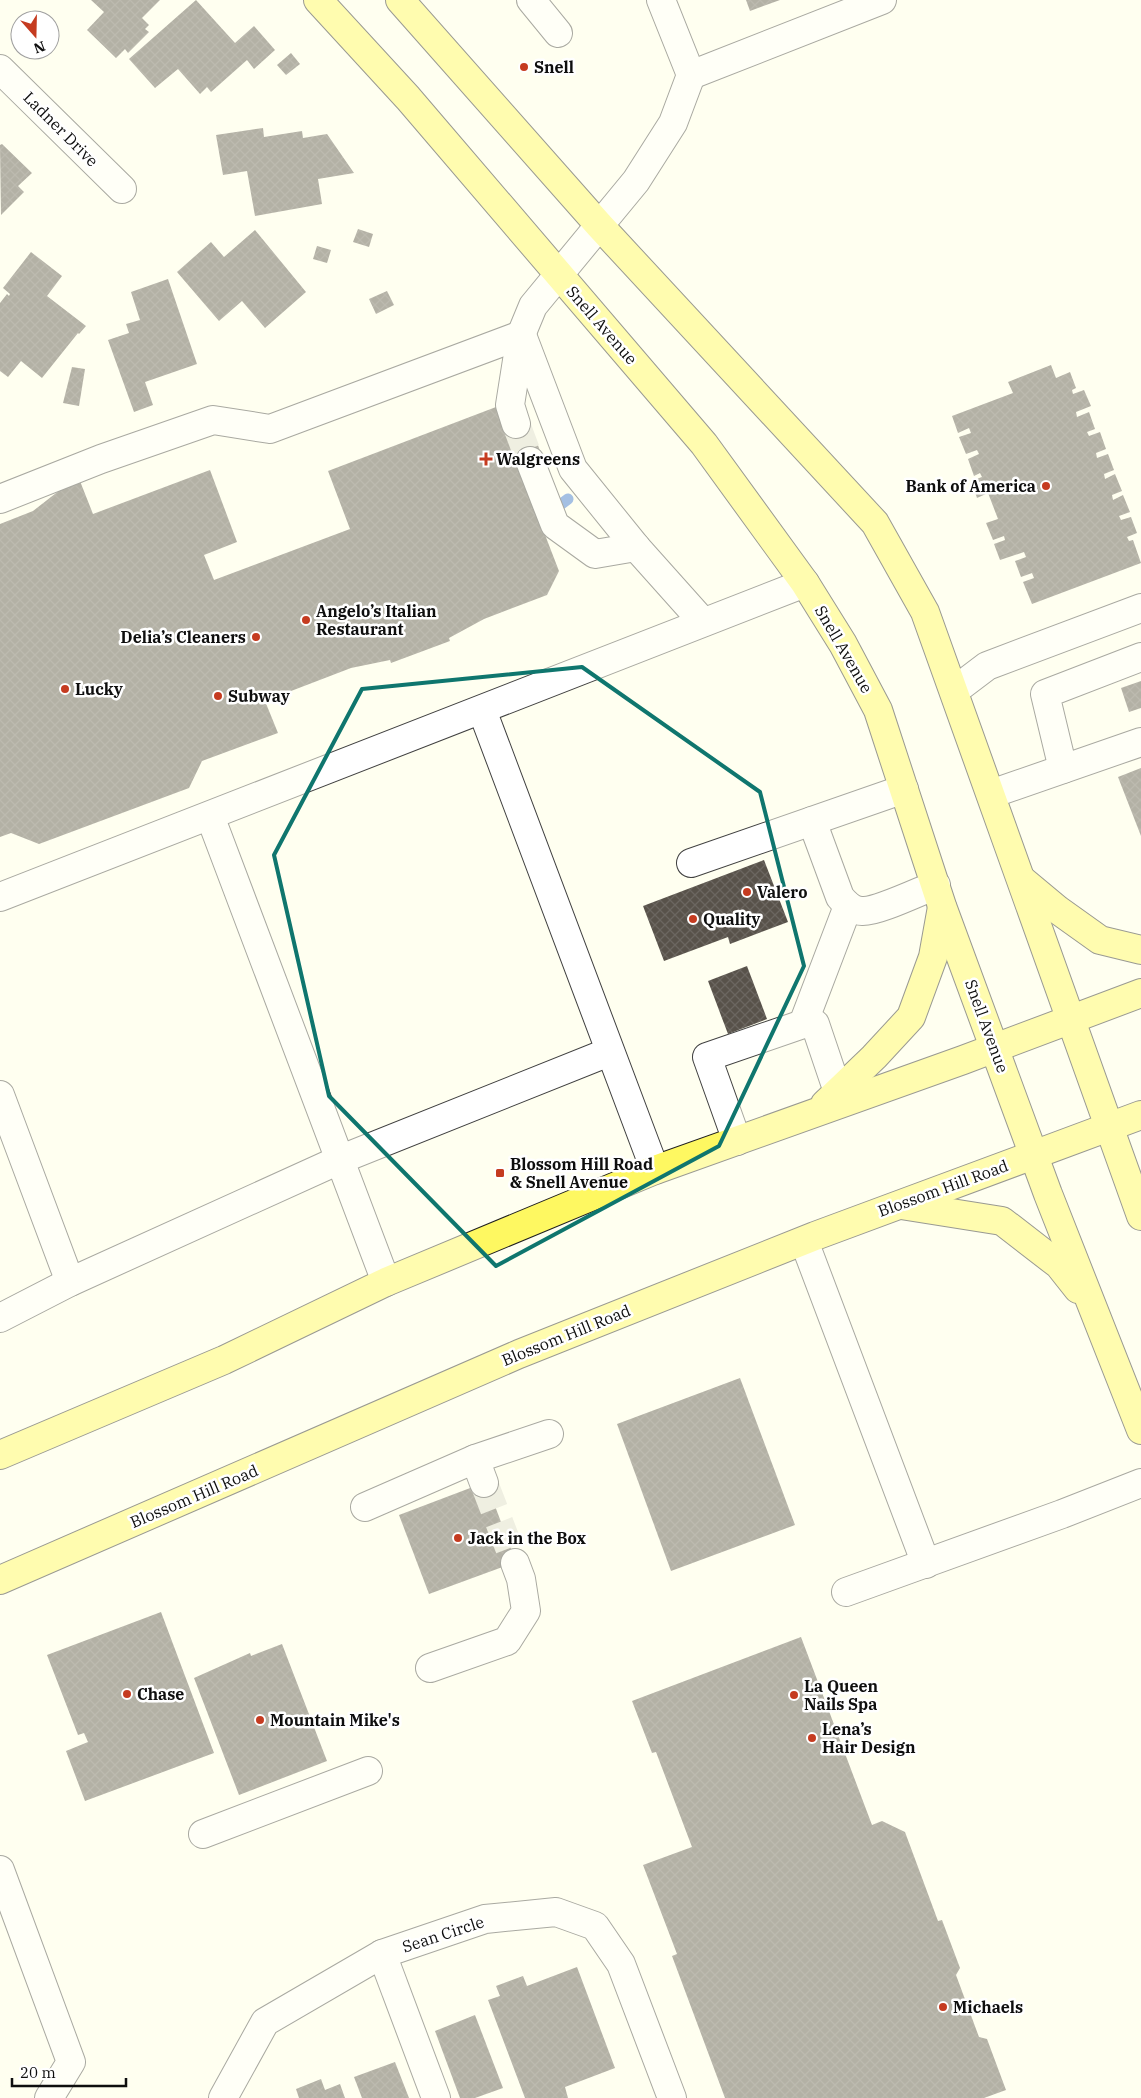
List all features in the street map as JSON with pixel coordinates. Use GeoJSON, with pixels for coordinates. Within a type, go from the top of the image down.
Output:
{"type":"FeatureCollection","features":[{"type":"Feature","properties":{"kind":"main road","name":"Snell Avenue"},"geometry":{"type":"LineString","coordinates":[[318,0],[408,98],[704,444],[805,583],[843,644],[878,710],[939,896],[1033,1154],[1141,1430]]}},
{"type":"Feature","properties":{"kind":"main road"},"geometry":{"type":"LineString","coordinates":[[400,0],[599,225],[875,523],[925,612],[1141,1216]]}},
{"type":"Feature","properties":{"kind":"main road"},"geometry":{"type":"LineString","coordinates":[[1022,880],[1058,910],[1100,940],[1141,950]]}},
{"type":"Feature","properties":{"kind":"main road"},"geometry":{"type":"LineString","coordinates":[[816,1112],[911,1017],[933,957],[939,896]]}},
{"type":"Feature","properties":{"kind":"main road"},"geometry":{"type":"LineString","coordinates":[[0,1454],[224,1360],[386,1282],[656,1170],[1141,992]]}},
{"type":"Feature","properties":{"kind":"main road","name":"Blossom Hill Road"},"geometry":{"type":"LineString","coordinates":[[0,1580],[519,1354],[897,1205],[1141,1114]]}},
{"type":"Feature","properties":{"kind":"main road"},"geometry":{"type":"LineString","coordinates":[[897,1205],[1002,1221],[1059,1265],[1092,1306]]}},
{"type":"Feature","properties":{"kind":"street"},"geometry":{"type":"LineString","coordinates":[[531,0],[558,33]]}},
{"type":"Feature","properties":{"kind":"street"},"geometry":{"type":"LineString","coordinates":[[516,424],[510,405],[521,335],[533,306],[636,181],[674,123],[691,75],[661,0]]}},
{"type":"Feature","properties":{"kind":"street"},"geometry":{"type":"LineString","coordinates":[[691,75],[882,0]]}},
{"type":"Feature","properties":{"kind":"street","name":"Ladner Drive"},"geometry":{"type":"LineString","coordinates":[[0,69],[122,189]]}},
{"type":"Feature","properties":{"kind":"street"},"geometry":{"type":"LineString","coordinates":[[0,499],[101,459],[213,420],[270,429],[521,335]]}},
{"type":"Feature","properties":{"kind":"street"},"geometry":{"type":"LineString","coordinates":[[521,335],[573,468],[636,547],[703,622]]}},
{"type":"Feature","properties":{"kind":"street"},"geometry":{"type":"LineString","coordinates":[[530,461],[555,525],[595,554],[636,547]]}},
{"type":"Feature","properties":{"kind":"street"},"geometry":{"type":"LineString","coordinates":[[0,897],[805,583]]}},
{"type":"Feature","properties":{"kind":"street"},"geometry":{"type":"LineString","coordinates":[[954,691],[986,666],[1141,608]]}},
{"type":"Feature","properties":{"kind":"street"},"geometry":{"type":"LineString","coordinates":[[1063,769],[1045,694],[1141,657]]}},
{"type":"Feature","properties":{"kind":"street"},"geometry":{"type":"LineString","coordinates":[[482,710],[609,1052],[656,1170]]}},
{"type":"Feature","properties":{"kind":"street"},"geometry":{"type":"LineString","coordinates":[[991,794],[1141,742]]}},
{"type":"Feature","properties":{"kind":"street"},"geometry":{"type":"LineString","coordinates":[[691,863],[904,789]]}},
{"type":"Feature","properties":{"kind":"street"},"geometry":{"type":"LineString","coordinates":[[210,816],[386,1282]]}},
{"type":"Feature","properties":{"kind":"street"},"geometry":{"type":"LineString","coordinates":[[812,821],[840,897],[848,906],[862,912],[939,896]]}},
{"type":"Feature","properties":{"kind":"street"},"geometry":{"type":"LineString","coordinates":[[802,1024],[848,906]]}},
{"type":"Feature","properties":{"kind":"street"},"geometry":{"type":"LineString","coordinates":[[737,1141],[707,1057],[802,1024],[815,1024],[838,1092]]}},
{"type":"Feature","properties":{"kind":"street"},"geometry":{"type":"LineString","coordinates":[[0,1318],[70,1282],[339,1160],[609,1052]]}},
{"type":"Feature","properties":{"kind":"street"},"geometry":{"type":"LineString","coordinates":[[0,1095],[70,1282]]}},
{"type":"Feature","properties":{"kind":"street"},"geometry":{"type":"LineString","coordinates":[[804,1241],[926,1564]]}},
{"type":"Feature","properties":{"kind":"street"},"geometry":{"type":"LineString","coordinates":[[365,1506],[480,1471],[549,1434]]}},
{"type":"Feature","properties":{"kind":"street"},"geometry":{"type":"LineString","coordinates":[[846,1592],[1141,1483]]}},
{"type":"Feature","properties":{"kind":"street"},"geometry":{"type":"LineString","coordinates":[[430,1668],[507,1641],[526,1611],[520,1579],[514,1562]]}},
{"type":"Feature","properties":{"kind":"street"},"geometry":{"type":"LineString","coordinates":[[203,1834],[368,1772]]}},
{"type":"Feature","properties":{"kind":"street"},"geometry":{"type":"LineString","coordinates":[[0,1870],[71,2062],[49,2098]]}},
{"type":"Feature","properties":{"kind":"street","name":"Sean Circle"},"geometry":{"type":"LineString","coordinates":[[223,2098],[265,2022],[382,1954],[485,1919],[556,1912],[595,1926],[621,1964],[672,2098]]}},
{"type":"Feature","properties":{"kind":"street"},"geometry":{"type":"LineString","coordinates":[[382,1954],[436,2098]]}},
{"type":"Feature","properties":{"kind":"highlighted area"},"geometry":{"type":"Polygon","coordinates":[[[582,667],[760,792],[804,966],[719,1146],[496,1266],[329,1096],[274,855],[362,689],[582,667]]]}},
{"type":"Feature","properties":{"kind":"building"},"geometry":{"type":"Polygon","coordinates":[[[91,0],[160,0],[142,18],[149,25],[145,29],[149,32],[128,53],[125,49],[116,58],[87,30],[104,12],[91,0]]]}},
{"type":"Feature","properties":{"kind":"building"},"geometry":{"type":"Polygon","coordinates":[[[196,0],[235,43],[254,26],[275,50],[254,69],[247,60],[211,92],[207,87],[200,94],[178,69],[155,88],[129,59],[196,0]]]}},
{"type":"Feature","properties":{"kind":"building"},"geometry":{"type":"Polygon","coordinates":[[[746,0],[780,0],[750,11],[746,0]]]}},
{"type":"Feature","properties":{"kind":"building"},"geometry":{"type":"Polygon","coordinates":[[[291,53],[300,64],[286,75],[277,65],[291,53]]]}},
{"type":"Feature","properties":{"kind":"building"},"geometry":{"type":"Polygon","coordinates":[[[263,128],[264,137],[302,131],[303,138],[327,134],[354,173],[318,179],[322,204],[255,216],[247,171],[223,175],[216,135],[263,128]]]}},
{"type":"Feature","properties":{"kind":"building"},"geometry":{"type":"Polygon","coordinates":[[[2,144],[32,173],[18,186],[24,192],[1,215],[0,145],[2,144]]]}},
{"type":"Feature","properties":{"kind":"building"},"geometry":{"type":"Polygon","coordinates":[[[358,229],[373,234],[369,247],[353,242],[358,229]]]}},
{"type":"Feature","properties":{"kind":"building"},"geometry":{"type":"Polygon","coordinates":[[[255,230],[306,292],[265,328],[242,301],[219,321],[177,272],[211,242],[224,257],[255,230]]]}},
{"type":"Feature","properties":{"kind":"building"},"geometry":{"type":"Polygon","coordinates":[[[317,246],[331,250],[327,263],[313,259],[317,246]]]}},
{"type":"Feature","properties":{"kind":"building"},"geometry":{"type":"Polygon","coordinates":[[[31,252],[62,276],[47,296],[86,326],[78,333],[42,378],[21,361],[8,377],[0,371],[0,303],[7,294],[9,296],[10,294],[3,288],[31,252]]]}},
{"type":"Feature","properties":{"kind":"building"},"geometry":{"type":"Polygon","coordinates":[[[168,279],[197,364],[145,382],[153,405],[134,412],[108,340],[129,333],[126,324],[140,320],[131,292],[168,279]]]}},
{"type":"Feature","properties":{"kind":"building"},"geometry":{"type":"Polygon","coordinates":[[[387,291],[394,305],[376,314],[369,299],[387,291]]]}},
{"type":"Feature","properties":{"kind":"building","name":"Bank of America"},"geometry":{"type":"Polygon","coordinates":[[[1051,365],[1056,378],[1070,372],[1076,388],[1072,390],[1073,394],[1084,390],[1091,406],[1076,412],[1077,417],[1089,412],[1095,429],[1087,432],[1089,436],[1100,432],[1106,449],[1096,453],[1097,458],[1108,454],[1114,470],[1104,474],[1105,479],[1115,474],[1122,491],[1112,495],[1113,500],[1123,495],[1130,512],[1119,516],[1121,520],[1131,517],[1137,533],[1127,537],[1129,541],[1133,540],[1141,563],[1032,604],[1023,582],[1034,578],[1032,573],[1021,577],[1015,561],[1026,557],[1024,552],[1000,560],[994,544],[1005,540],[1004,536],[993,540],[986,523],[998,519],[988,493],[977,498],[971,481],[982,477],[980,473],[974,476],[968,459],[979,454],[977,450],[966,454],[959,437],[971,433],[969,428],[958,433],[952,416],[1013,393],[1008,382],[1051,365]]]}},
{"type":"Feature","properties":{"kind":"building"},"geometry":{"type":"Polygon","coordinates":[[[72,367],[85,369],[79,406],[63,403],[72,367]]]}},
{"type":"Feature","properties":{"kind":"building"},"geometry":{"type":"Polygon","coordinates":[[[496,407],[504,428],[528,419],[542,456],[518,465],[559,571],[547,595],[484,619],[449,638],[450,641],[391,663],[390,660],[351,668],[265,701],[278,733],[202,761],[189,788],[39,844],[11,833],[0,837],[0,524],[33,511],[78,476],[93,514],[210,470],[237,542],[204,555],[214,580],[350,529],[328,471],[496,407]]]}},
{"type":"Feature","properties":{"kind":"building"},"geometry":{"type":"Polygon","coordinates":[[[1141,681],[1141,708],[1129,712],[1121,688],[1141,681]]]}},
{"type":"Feature","properties":{"kind":"building"},"geometry":{"type":"Polygon","coordinates":[[[1141,768],[1141,836],[1118,777],[1141,768]]]}},
{"type":"Feature","properties":{"kind":"building"},"geometry":{"type":"Polygon","coordinates":[[[764,860],[788,922],[730,944],[728,937],[664,961],[643,906],[764,860]]]}},
{"type":"Feature","properties":{"kind":"building"},"geometry":{"type":"Polygon","coordinates":[[[747,966],[767,1019],[728,1034],[708,981],[747,966]]]}},
{"type":"Feature","properties":{"kind":"building"},"geometry":{"type":"Polygon","coordinates":[[[740,1378],[795,1525],[671,1571],[617,1424],[740,1378]]]}},
{"type":"Feature","properties":{"kind":"building","name":"Jack in the Box"},"geometry":{"type":"Polygon","coordinates":[[[486,1482],[516,1562],[429,1594],[399,1515],[486,1482]]]}},
{"type":"Feature","properties":{"kind":"building","name":"Chase"},"geometry":{"type":"Polygon","coordinates":[[[161,1612],[214,1753],[85,1801],[66,1751],[88,1742],[84,1733],[78,1735],[47,1655],[161,1612]]]}},
{"type":"Feature","properties":{"kind":"building"},"geometry":{"type":"Polygon","coordinates":[[[801,1637],[872,1825],[882,1821],[905,1832],[938,1921],[942,1920],[960,1968],[956,1975],[979,2037],[987,2039],[1006,2090],[984,2098],[725,2098],[672,1956],[677,1954],[643,1865],[692,1847],[656,1752],[652,1753],[632,1701],[801,1637]]]}},
{"type":"Feature","properties":{"kind":"building","name":"Mountain Mike's"},"geometry":{"type":"Polygon","coordinates":[[[282,1644],[327,1761],[239,1795],[194,1678],[250,1653],[251,1656],[282,1644]]]}},
{"type":"Feature","properties":{"kind":"building"},"geometry":{"type":"Polygon","coordinates":[[[577,1967],[615,2068],[565,2087],[568,2098],[525,2098],[488,2000],[500,1996],[496,1986],[523,1976],[527,1986],[577,1967]]]}},
{"type":"Feature","properties":{"kind":"building"},"geometry":{"type":"Polygon","coordinates":[[[475,2015],[503,2088],[475,2098],[460,2098],[435,2031],[475,2015]]]}},
{"type":"Feature","properties":{"kind":"building"},"geometry":{"type":"Polygon","coordinates":[[[395,2062],[409,2098],[362,2098],[354,2077],[395,2062]]]}},
{"type":"Feature","properties":{"kind":"building"},"geometry":{"type":"Polygon","coordinates":[[[321,2079],[325,2090],[340,2084],[345,2098],[299,2098],[296,2089],[321,2079]]]}},
{"type":"Feature","properties":{"kind":"waterway"},"geometry":{"type":"LineString","coordinates":[[560,505],[568,499]]}},
{"type":"Feature","properties":{"kind":"tunnel"},"geometry":{"type":"LineString","coordinates":[[516,424],[530,461]]}},
{"type":"Feature","properties":{"kind":"tunnel"},"geometry":{"type":"LineString","coordinates":[[484,1483],[515,1563]]}},
{"type":"Feature","properties":{"kind":"place","name":"Snell"},"geometry":{"type":"Point","coordinates":[524,67]}},
{"type":"Feature","properties":{"kind":"place","name":"Walgreens"},"geometry":{"type":"Point","coordinates":[486,459]}},
{"type":"Feature","properties":{"kind":"place","name":"Bank of America"},"geometry":{"type":"Point","coordinates":[1046,486]}},
{"type":"Feature","properties":{"kind":"place","name":"Angelo’s Italian Restaurant"},"geometry":{"type":"Point","coordinates":[306,620]}},
{"type":"Feature","properties":{"kind":"place","name":"Delia’s Cleaners"},"geometry":{"type":"Point","coordinates":[256,637]}},
{"type":"Feature","properties":{"kind":"place","name":"Lucky"},"geometry":{"type":"Point","coordinates":[65,689]}},
{"type":"Feature","properties":{"kind":"place","name":"Subway"},"geometry":{"type":"Point","coordinates":[218,696]}},
{"type":"Feature","properties":{"kind":"place","name":"Valero"},"geometry":{"type":"Point","coordinates":[747,892]}},
{"type":"Feature","properties":{"kind":"place","name":"Quality"},"geometry":{"type":"Point","coordinates":[693,919]}},
{"type":"Feature","properties":{"kind":"place","name":"Blossom Hill Road & Snell Avenue"},"geometry":{"type":"Point","coordinates":[500,1173]}},
{"type":"Feature","properties":{"kind":"place","name":"Jack in the Box"},"geometry":{"type":"Point","coordinates":[458,1538]}},
{"type":"Feature","properties":{"kind":"place","name":"Chase"},"geometry":{"type":"Point","coordinates":[127,1694]}},
{"type":"Feature","properties":{"kind":"place","name":"La Queen Nails Spa"},"geometry":{"type":"Point","coordinates":[794,1695]}},
{"type":"Feature","properties":{"kind":"place","name":"Mountain Mike's"},"geometry":{"type":"Point","coordinates":[260,1720]}},
{"type":"Feature","properties":{"kind":"place","name":"Lena’s Hair Design"},"geometry":{"type":"Point","coordinates":[812,1738]}},
{"type":"Feature","properties":{"kind":"place","name":"Michaels"},"geometry":{"type":"Point","coordinates":[943,2007]}}]}
